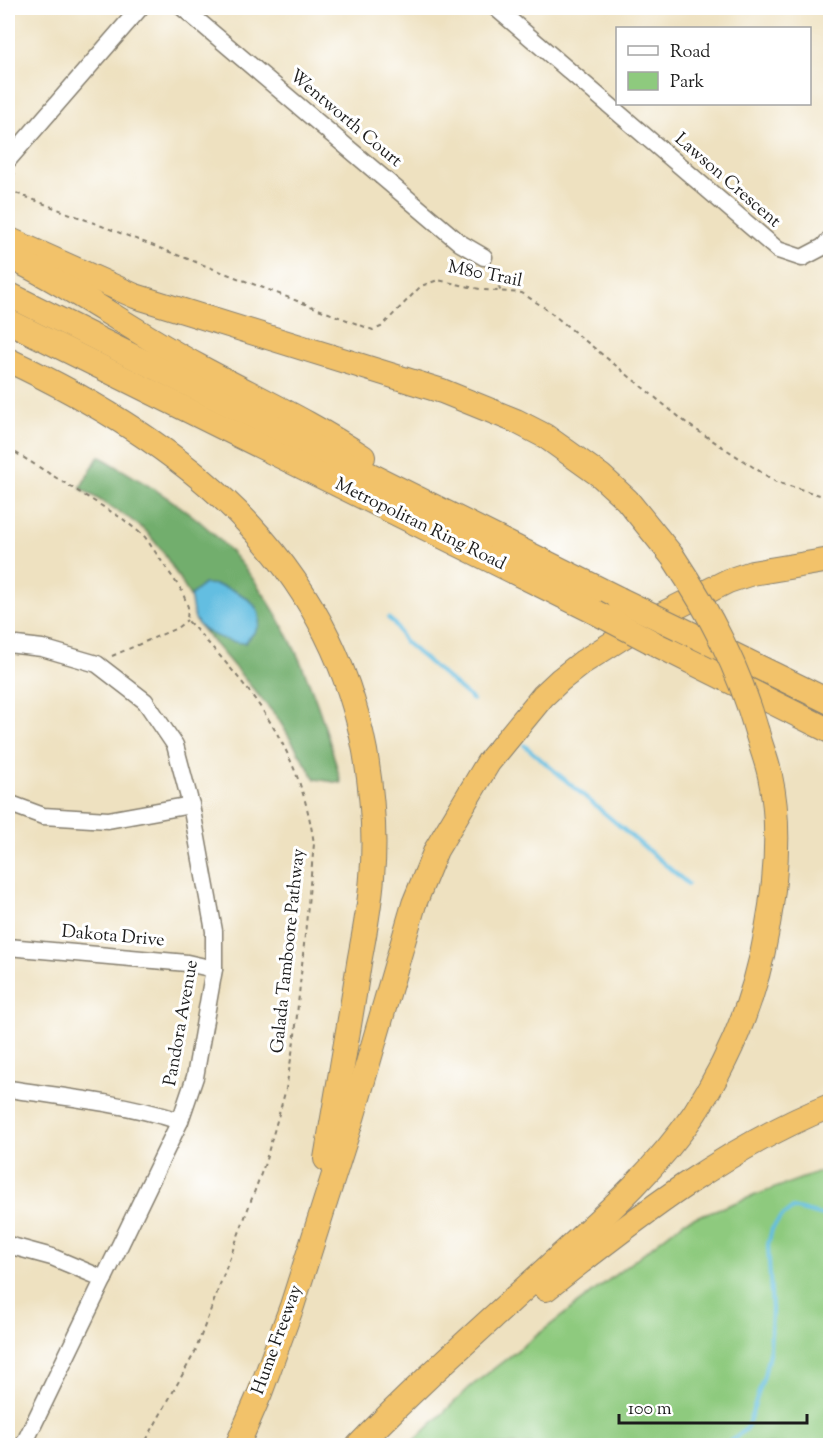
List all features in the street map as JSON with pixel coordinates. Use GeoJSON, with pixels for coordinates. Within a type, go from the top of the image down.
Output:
{"type":"FeatureCollection","features":[{"type":"Feature","properties":{"kind":"highway"},"geometry":{"type":"LineString","coordinates":[[8,238],[135,296],[442,391],[516,421],[545,436],[601,476],[627,500],[673,557],[705,606],[722,638],[749,703],[770,776],[774,815],[773,897],[764,948],[750,999],[717,1075],[693,1114],[663,1155],[614,1207],[437,1366],[358,1446]]}},
{"type":"Feature","properties":{"kind":"highway"},"geometry":{"type":"LineString","coordinates":[[8,256],[87,298],[197,366],[333,437],[443,510]]}},
{"type":"Feature","properties":{"kind":"highway","name":"Metropolitan Ring Road"},"geometry":{"type":"LineString","coordinates":[[8,294],[619,599],[831,702]]}},
{"type":"Feature","properties":{"kind":"highway","name":"Metropolitan Ring Road"},"geometry":{"type":"LineString","coordinates":[[8,321],[831,731]]}},
{"type":"Feature","properties":{"kind":"highway"},"geometry":{"type":"LineString","coordinates":[[8,360],[82,399],[154,443],[222,496],[252,525],[281,559],[326,631],[352,698],[368,767],[372,809],[372,878],[314,1233]]}},
{"type":"Feature","properties":{"kind":"highway"},"geometry":{"type":"LineString","coordinates":[[314,1233],[353,1115],[414,904],[436,850],[488,763],[543,696],[560,680],[582,662],[643,624],[728,581],[752,573],[831,560]]}},
{"type":"Feature","properties":{"kind":"highway"},"geometry":{"type":"LineString","coordinates":[[390,1413],[651,1207],[752,1145],[831,1106]]}},
{"type":"Feature","properties":{"kind":"highway","name":"Hume Freeway"},"geometry":{"type":"LineString","coordinates":[[237,1446],[277,1348],[314,1233]]}},
{"type":"Feature","properties":{"kind":"street"},"geometry":{"type":"LineString","coordinates":[[8,160],[140,8]]}},
{"type":"Feature","properties":{"kind":"street","name":"Wentworth Court"},"geometry":{"type":"LineString","coordinates":[[183,8],[460,243],[484,257]]}},
{"type":"Feature","properties":{"kind":"street","name":"Lawson Crescent"},"geometry":{"type":"LineString","coordinates":[[496,8],[778,250],[802,258],[824,247],[831,239]]}},
{"type":"Feature","properties":{"kind":"street","name":"Pandora Avenue"},"geometry":{"type":"LineString","coordinates":[[8,644],[42,648],[97,664],[145,701],[175,745],[191,805],[214,931],[214,969],[195,1077],[180,1121],[23,1446]]}},
{"type":"Feature","properties":{"kind":"street"},"geometry":{"type":"LineString","coordinates":[[8,803],[43,816],[108,820],[153,814],[191,805]]}},
{"type":"Feature","properties":{"kind":"street","name":"Dakota Drive"},"geometry":{"type":"LineString","coordinates":[[8,947],[187,963],[214,969]]}},
{"type":"Feature","properties":{"kind":"street"},"geometry":{"type":"LineString","coordinates":[[8,1089],[97,1100],[139,1108],[180,1121]]}},
{"type":"Feature","properties":{"kind":"street"},"geometry":{"type":"LineString","coordinates":[[8,1245],[52,1257],[104,1279]]}},
{"type":"Feature","properties":{"kind":"path","name":"M80 Trail"},"geometry":{"type":"LineString","coordinates":[[8,190],[373,330],[381,327],[413,293],[429,282],[446,280],[484,291],[522,293],[545,308],[689,425],[776,482],[831,498]]}},
{"type":"Feature","properties":{"kind":"path"},"geometry":{"type":"LineString","coordinates":[[484,257],[501,292]]}},
{"type":"Feature","properties":{"kind":"path"},"geometry":{"type":"LineString","coordinates":[[8,448],[123,519],[145,537],[182,591],[188,607],[187,620],[177,628],[97,664]]}},
{"type":"Feature","properties":{"kind":"path","name":"Galada Tamboore Pathway"},"geometry":{"type":"LineString","coordinates":[[143,1446],[195,1352],[265,1163],[286,1089],[295,1035],[314,858],[308,814],[280,734],[240,678],[187,620]]}},
{"type":"Feature","properties":{"kind":"green space"},"geometry":{"type":"Polygon","coordinates":[[[99,456],[162,494],[198,520],[251,576],[272,607],[306,674],[341,783],[315,779],[277,717],[197,623],[190,596],[163,552],[146,531],[80,488],[99,456]]]}},
{"type":"Feature","properties":{"kind":"green space"},"geometry":{"type":"Polygon","coordinates":[[[830,1168],[830,1445],[410,1445],[470,1387],[685,1221],[830,1168]]]}},
{"type":"Feature","properties":{"kind":"water"},"geometry":{"type":"Polygon","coordinates":[[[204,584],[222,586],[241,594],[255,607],[259,615],[259,624],[245,643],[217,637],[198,624],[190,596],[204,584]]]}},
{"type":"Feature","properties":{"kind":"waterway"},"geometry":{"type":"LineString","coordinates":[[388,618],[394,623],[405,642],[473,700]]}},
{"type":"Feature","properties":{"kind":"waterway"},"geometry":{"type":"LineString","coordinates":[[524,745],[688,884]]}},
{"type":"Feature","properties":{"kind":"waterway"},"geometry":{"type":"LineString","coordinates":[[725,1446],[747,1428],[770,1349],[772,1310],[768,1245],[772,1229],[780,1218],[793,1208],[820,1215],[830,1214]]}}]}
